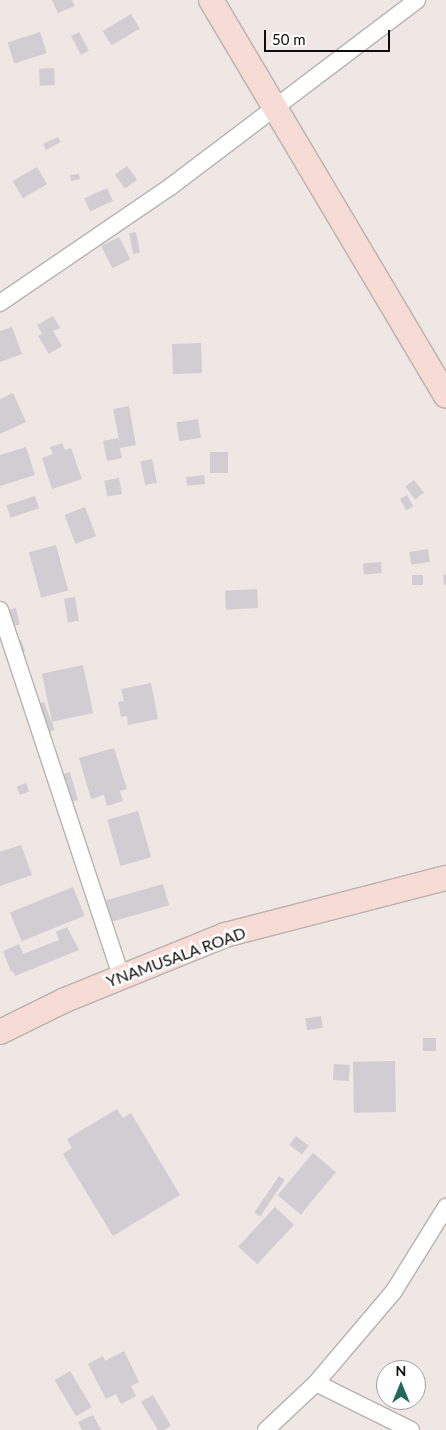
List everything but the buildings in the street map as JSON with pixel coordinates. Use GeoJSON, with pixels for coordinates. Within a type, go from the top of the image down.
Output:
{"type":"FeatureCollection","features":[{"type":"Feature","properties":{"kind":"main road"},"geometry":{"type":"LineString","coordinates":[[211,0],[446,396]]}},
{"type":"Feature","properties":{"kind":"main road","name":"YNAMUSALA ROAD"},"geometry":{"type":"LineString","coordinates":[[0,1032],[65,1000],[225,935],[446,878]]}},
{"type":"Feature","properties":{"kind":"street"},"geometry":{"type":"LineString","coordinates":[[0,303],[170,187],[417,0]]}},
{"type":"Feature","properties":{"kind":"street"},"geometry":{"type":"LineString","coordinates":[[0,610],[121,976]]}},
{"type":"Feature","properties":{"kind":"street"},"geometry":{"type":"LineString","coordinates":[[266,1430],[316,1383],[394,1291],[446,1207]]}},
{"type":"Feature","properties":{"kind":"street"},"geometry":{"type":"LineString","coordinates":[[316,1383],[411,1430]]}}]}
